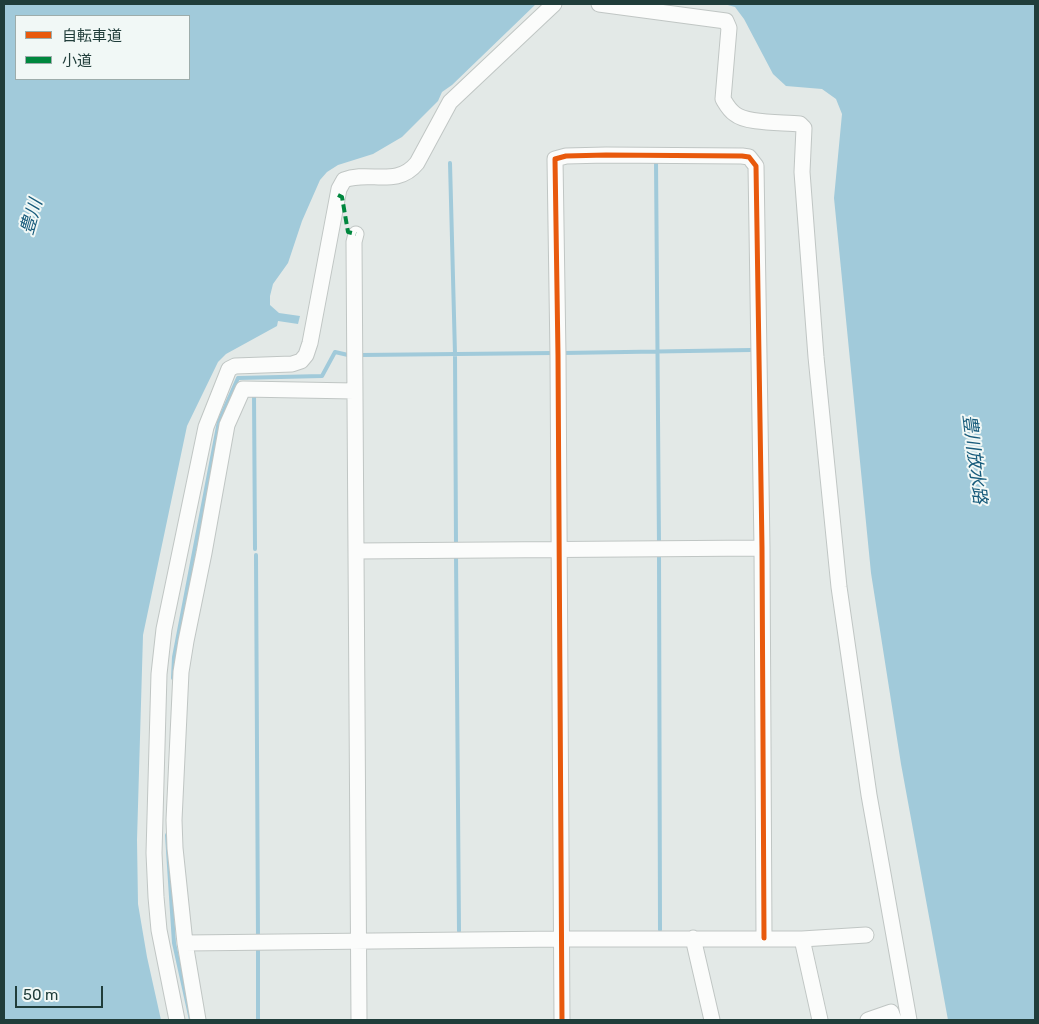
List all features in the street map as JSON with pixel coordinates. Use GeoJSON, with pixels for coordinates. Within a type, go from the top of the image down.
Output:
{"type":"FeatureCollection","features":[{"type":"Feature","properties":{"kind":"street"},"geometry":{"type":"LineString","coordinates":[[177,1020],[159,930],[156,897],[155,814],[160,674],[164,629],[206,427],[229,369],[235,366],[292,364],[302,361],[306,355],[310,343],[339,189],[344,180],[352,177],[394,177],[412,169],[450,102],[554,4]]}},
{"type":"Feature","properties":{"kind":"street"},"geometry":{"type":"LineString","coordinates":[[599,4],[726,21],[729,28],[723,98],[729,109],[735,115],[746,120],[800,124],[804,128],[802,172],[816,357],[839,587],[869,795],[909,1020]]}},
{"type":"Feature","properties":{"kind":"street"},"geometry":{"type":"LineString","coordinates":[[562,1020],[555,159],[566,156],[742,156],[749,157],[756,166],[762,548],[764,938]]}},
{"type":"Feature","properties":{"kind":"street"},"geometry":{"type":"LineString","coordinates":[[356,234],[354,242],[354,391],[360,942],[359,1020]]}},
{"type":"Feature","properties":{"kind":"street"},"geometry":{"type":"LineString","coordinates":[[198,1020],[185,943],[175,848],[181,672],[227,425],[243,388],[354,391]]}},
{"type":"Feature","properties":{"kind":"street"},"geometry":{"type":"LineString","coordinates":[[356,551],[762,548]]}},
{"type":"Feature","properties":{"kind":"street"},"geometry":{"type":"LineString","coordinates":[[185,943],[693,938],[802,939],[866,935]]}},
{"type":"Feature","properties":{"kind":"street"},"geometry":{"type":"LineString","coordinates":[[693,938],[712,1020]]}},
{"type":"Feature","properties":{"kind":"street"},"geometry":{"type":"LineString","coordinates":[[802,939],[820,1020]]}},
{"type":"Feature","properties":{"kind":"street"},"geometry":{"type":"LineString","coordinates":[[868,1020],[891,1012],[894,1020]]}},
{"type":"Feature","properties":{"kind":"water","name":"豊川"},"geometry":{"type":"Polygon","coordinates":[[[4,4],[536,4],[452,85],[442,92],[438,101],[402,137],[373,154],[338,165],[327,172],[320,180],[302,221],[288,263],[273,284],[270,296],[270,305],[279,313],[300,316],[298,324],[278,321],[277,326],[226,354],[218,362],[187,426],[143,635],[137,840],[138,904],[161,1020],[4,1020],[4,4]]]}},
{"type":"Feature","properties":{"kind":"water","name":"豊川放水路"},"geometry":{"type":"Polygon","coordinates":[[[724,4],[1035,4],[1035,1020],[948,1020],[901,764],[871,573],[834,198],[842,114],[836,99],[822,89],[786,86],[773,74],[744,19],[735,7],[724,4]]]}},
{"type":"Feature","properties":{"kind":"waterway"},"geometry":{"type":"LineString","coordinates":[[656,161],[659,545]]}},
{"type":"Feature","properties":{"kind":"waterway"},"geometry":{"type":"LineString","coordinates":[[450,163],[455,354],[456,545]]}},
{"type":"Feature","properties":{"kind":"waterway"},"geometry":{"type":"LineString","coordinates":[[563,353],[751,350]]}},
{"type":"Feature","properties":{"kind":"waterway"},"geometry":{"type":"LineString","coordinates":[[173,678],[174,657],[219,421],[238,378],[322,376],[335,352],[348,355]]}},
{"type":"Feature","properties":{"kind":"waterway"},"geometry":{"type":"LineString","coordinates":[[361,355],[553,353]]}},
{"type":"Feature","properties":{"kind":"waterway"},"geometry":{"type":"LineString","coordinates":[[254,394],[255,549]]}},
{"type":"Feature","properties":{"kind":"waterway"},"geometry":{"type":"LineString","coordinates":[[659,553],[660,930]]}},
{"type":"Feature","properties":{"kind":"waterway"},"geometry":{"type":"LineString","coordinates":[[456,554],[459,931]]}},
{"type":"Feature","properties":{"kind":"waterway"},"geometry":{"type":"LineString","coordinates":[[256,555],[258,939]]}},
{"type":"Feature","properties":{"kind":"waterway"},"geometry":{"type":"LineString","coordinates":[[167,835],[174,943],[191,1020]]}},
{"type":"Feature","properties":{"kind":"waterway"},"geometry":{"type":"LineString","coordinates":[[258,946],[258,1020]]}},
{"type":"Feature","properties":{"kind":"marked path"},"geometry":{"type":"LineString","coordinates":[[338,195],[342,197],[348,232],[356,234]]}},
{"type":"Feature","properties":{"kind":"cycle path"},"geometry":{"type":"LineString","coordinates":[[562,1020],[555,159],[566,156],[742,156],[749,157],[756,166],[762,548],[764,938]]}}]}
